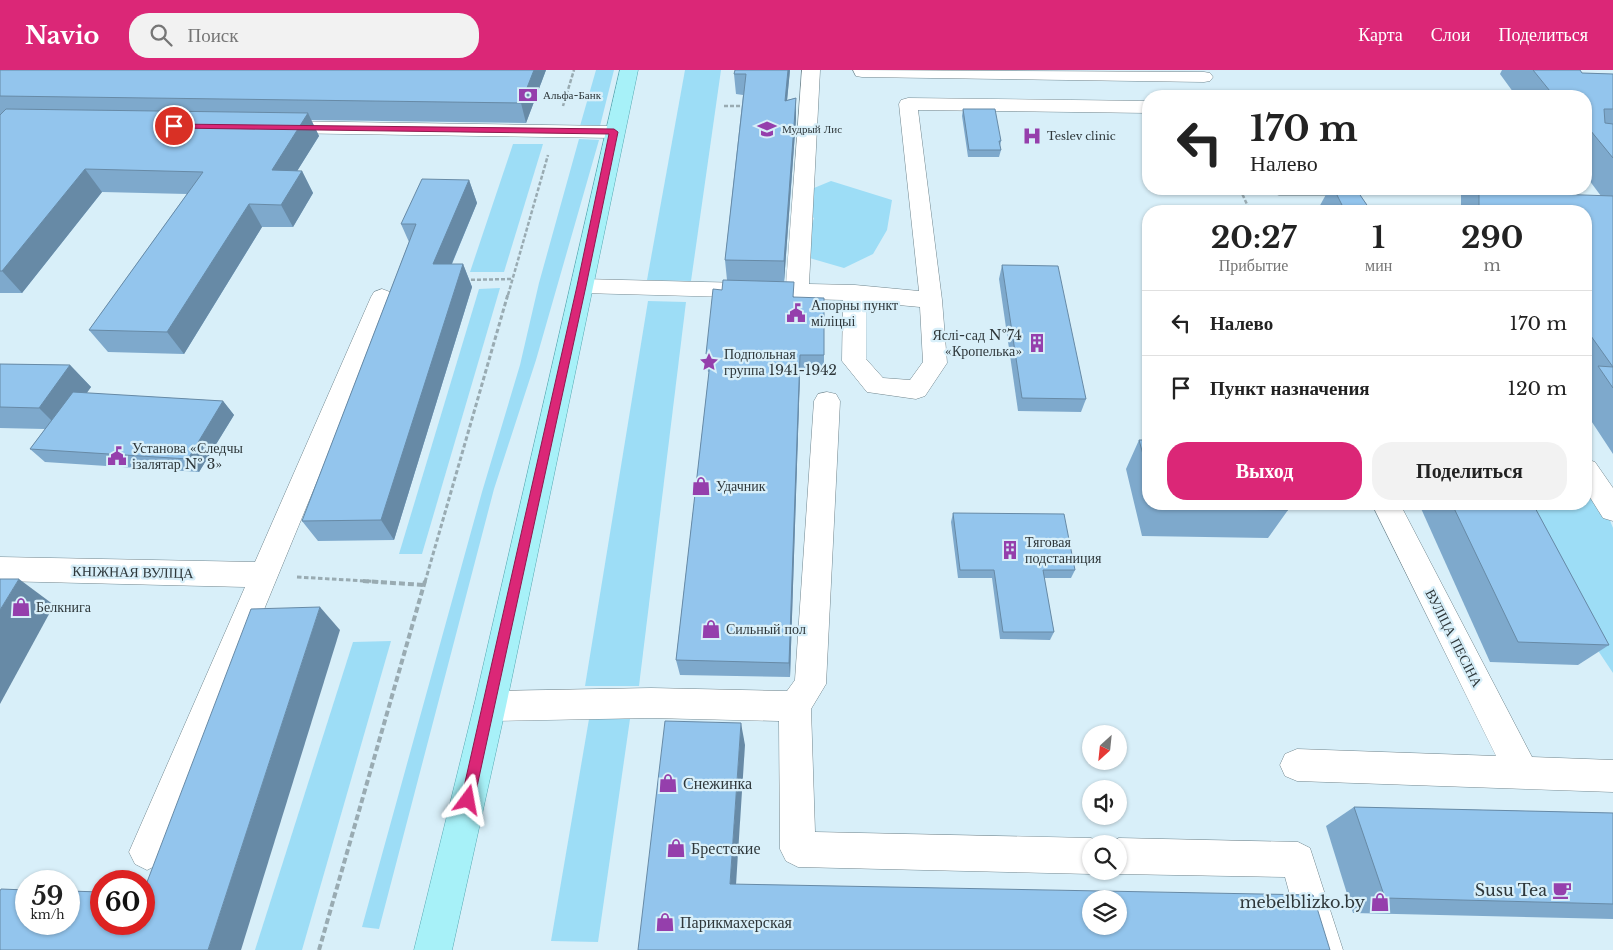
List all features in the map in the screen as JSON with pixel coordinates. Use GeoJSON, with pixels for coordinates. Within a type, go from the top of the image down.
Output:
{"type":"FeatureCollection","features":[{"type":"Feature","properties":{"kind":"main road"},"geometry":{"type":"LineString","coordinates":[[433,950],[490,706],[629,70]]}},
{"type":"Feature","properties":{"kind":"street"},"geometry":{"type":"LineString","coordinates":[[797,292],[811,70]]}},
{"type":"Feature","properties":{"kind":"street"},"geometry":{"type":"LineString","coordinates":[[862,70],[862,72],[1205,79]]}},
{"type":"Feature","properties":{"kind":"street"},"geometry":{"type":"LineString","coordinates":[[855,293],[854,360],[876,386],[916,390],[935,363],[931,300],[908,104],[1142,107]]}},
{"type":"Feature","properties":{"kind":"street"},"geometry":{"type":"LineString","coordinates":[[257,127],[614,132]]}},
{"type":"Feature","properties":{"kind":"street"},"geometry":{"type":"LineString","coordinates":[[582,286],[855,293],[931,300]]}},
{"type":"Feature","properties":{"kind":"street"},"geometry":{"type":"LineString","coordinates":[[147,852],[382,297]]}},
{"type":"Feature","properties":{"kind":"street"},"geometry":{"type":"LineString","coordinates":[[827,400],[810,684],[795,706],[798,850],[1082,856]]}},
{"type":"Feature","properties":{"kind":"street"},"geometry":{"type":"LineString","coordinates":[[1592,478],[1613,510]]}},
{"type":"Feature","properties":{"kind":"street","name":"ВУЛІЦА ПЕСІНА"},"geometry":{"type":"LineString","coordinates":[[1389,510],[1522,772]]}},
{"type":"Feature","properties":{"kind":"street","name":"КНІЖНАЯ ВУЛІЦА"},"geometry":{"type":"LineString","coordinates":[[0,569],[265,575]]}},
{"type":"Feature","properties":{"kind":"street"},"geometry":{"type":"LineString","coordinates":[[490,706],[651,704],[795,706]]}},
{"type":"Feature","properties":{"kind":"street"},"geometry":{"type":"LineString","coordinates":[[1297,766],[1613,776]]}},
{"type":"Feature","properties":{"kind":"street"},"geometry":{"type":"LineString","coordinates":[[1127,856],[1298,860],[1324,950]]}},
{"type":"Feature","properties":{"kind":"path"},"geometry":{"type":"LineString","coordinates":[[319,950],[574,70]]}},
{"type":"Feature","properties":{"kind":"path"},"geometry":{"type":"LineString","coordinates":[[724,106],[752,106]]}},
{"type":"Feature","properties":{"kind":"path"},"geometry":{"type":"LineString","coordinates":[[456,280],[512,279]]}},
{"type":"Feature","properties":{"kind":"path"},"geometry":{"type":"LineString","coordinates":[[265,575],[424,585]]}},
{"type":"Feature","properties":{"kind":"shaded area"},"geometry":{"type":"Polygon","coordinates":[[[596,70],[614,70],[600,126],[580,126],[596,70]]]}},
{"type":"Feature","properties":{"kind":"shaded area"},"geometry":{"type":"Polygon","coordinates":[[[685,70],[721,70],[691,281],[647,280],[685,70]]]}},
{"type":"Feature","properties":{"kind":"shaded area"},"geometry":{"type":"Polygon","coordinates":[[[579,139],[599,140],[536,360],[494,489],[379,929],[362,927],[482,492],[520,365],[539,283],[579,139]]]}},
{"type":"Feature","properties":{"kind":"shaded area"},"geometry":{"type":"Polygon","coordinates":[[[513,144],[543,144],[504,272],[470,272],[513,144]]]}},
{"type":"Feature","properties":{"kind":"shaded area"},"geometry":{"type":"Polygon","coordinates":[[[831,181],[892,200],[887,230],[873,254],[844,268],[806,257],[809,232],[814,218],[798,207],[814,188],[831,181]]]}},
{"type":"Feature","properties":{"kind":"shaded area"},"geometry":{"type":"Polygon","coordinates":[[[500,288],[422,554],[399,554],[479,289],[500,288]]]}},
{"type":"Feature","properties":{"kind":"shaded area"},"geometry":{"type":"Polygon","coordinates":[[[648,301],[686,302],[639,686],[585,686],[648,301]]]}},
{"type":"Feature","properties":{"kind":"shaded area"},"geometry":{"type":"Polygon","coordinates":[[[1592,499],[1607,513],[1613,528],[1613,673],[1591,640],[1527,510],[1592,510],[1592,499]]]}},
{"type":"Feature","properties":{"kind":"shaded area"},"geometry":{"type":"Polygon","coordinates":[[[391,641],[302,950],[255,950],[353,642],[391,641]]]}},
{"type":"Feature","properties":{"kind":"shaded area"},"geometry":{"type":"Polygon","coordinates":[[[589,719],[630,719],[598,942],[551,941],[589,719]]]}},
{"type":"Feature","properties":{"kind":"building"},"geometry":{"type":"Polygon","coordinates":[[[0,70],[534,70],[521,103],[0,96],[0,70]]]}},
{"type":"Feature","properties":{"kind":"building"},"geometry":{"type":"Polygon","coordinates":[[[735,70],[788,70],[785,101],[796,98],[784,261],[725,260],[746,74],[734,74],[735,70]]]}},
{"type":"Feature","properties":{"kind":"building"},"geometry":{"type":"Polygon","coordinates":[[[1533,70],[1580,70],[1582,73],[1613,74],[1613,109],[1604,109],[1605,123],[1613,124],[1613,158],[1592,132],[1592,90],[1549,90],[1533,70]]]}},
{"type":"Feature","properties":{"kind":"building"},"geometry":{"type":"Polygon","coordinates":[[[6,109],[308,113],[272,170],[302,171],[281,205],[249,204],[167,332],[89,330],[203,172],[85,169],[2,271],[0,271],[0,115],[6,109]]]}},
{"type":"Feature","properties":{"kind":"building"},"geometry":{"type":"Polygon","coordinates":[[[963,109],[995,109],[1001,150],[969,150],[963,109]]]}},
{"type":"Feature","properties":{"kind":"building"},"geometry":{"type":"Polygon","coordinates":[[[422,179],[469,180],[433,264],[463,264],[381,520],[302,521],[416,224],[401,224],[422,179]]]}},
{"type":"Feature","properties":{"kind":"building"},"geometry":{"type":"Polygon","coordinates":[[[1337,195],[1360,195],[1367,205],[1342,205],[1337,195]]]}},
{"type":"Feature","properties":{"kind":"building"},"geometry":{"type":"Polygon","coordinates":[[[1479,195],[1613,196],[1613,367],[1592,337],[1592,205],[1479,205],[1479,195]]]}},
{"type":"Feature","properties":{"kind":"building","name":"Яслі-сад №74 «Кропелька»"},"geometry":{"type":"Polygon","coordinates":[[[1002,265],[1058,266],[1086,399],[1022,398],[1002,265]]]}},
{"type":"Feature","properties":{"kind":"building"},"geometry":{"type":"Polygon","coordinates":[[[723,280],[794,282],[793,297],[824,298],[824,355],[800,355],[789,663],[676,660],[711,354],[706,354],[713,289],[722,290],[723,280]]]}},
{"type":"Feature","properties":{"kind":"building"},"geometry":{"type":"Polygon","coordinates":[[[0,364],[70,365],[39,408],[0,407],[0,364]]]}},
{"type":"Feature","properties":{"kind":"building"},"geometry":{"type":"Polygon","coordinates":[[[1598,366],[1613,367],[1613,388],[1598,366]]]}},
{"type":"Feature","properties":{"kind":"building"},"geometry":{"type":"Polygon","coordinates":[[[73,392],[223,401],[188,459],[30,449],[73,392]]]}},
{"type":"Feature","properties":{"kind":"building"},"geometry":{"type":"Polygon","coordinates":[[[1139,440],[1142,440],[1142,451],[1139,440]]]}},
{"type":"Feature","properties":{"kind":"building"},"geometry":{"type":"Polygon","coordinates":[[[1455,510],[1536,510],[1609,645],[1518,642],[1455,510]]]}},
{"type":"Feature","properties":{"kind":"building","name":"Тяговая подстаниция"},"geometry":{"type":"Polygon","coordinates":[[[953,513],[1064,514],[1075,570],[1043,570],[1054,632],[1003,632],[994,570],[960,570],[953,513]]]}},
{"type":"Feature","properties":{"kind":"building"},"geometry":{"type":"Polygon","coordinates":[[[0,579],[19,579],[0,610],[0,579]]]}},
{"type":"Feature","properties":{"kind":"building"},"geometry":{"type":"Polygon","coordinates":[[[320,607],[208,950],[0,950],[1,889],[15,890],[15,935],[80,935],[80,891],[90,892],[90,935],[155,935],[155,870],[152,870],[251,609],[320,607]]]}},
{"type":"Feature","properties":{"kind":"building"},"geometry":{"type":"Polygon","coordinates":[[[665,721],[741,723],[730,884],[1082,891],[1082,935],[1127,935],[1127,891],[1313,895],[1330,950],[638,950],[665,721]]]}},
{"type":"Feature","properties":{"kind":"building"},"geometry":{"type":"Polygon","coordinates":[[[1354,807],[1613,813],[1613,904],[1385,898],[1354,807]]]}},
{"type":"Feature","properties":{"kind":"place","name":"Альфа-Банк"},"geometry":{"type":"Point","coordinates":[528,95]}},
{"type":"Feature","properties":{"kind":"place","name":"Мудрый Лис"},"geometry":{"type":"Point","coordinates":[767,129]}},
{"type":"Feature","properties":{"kind":"place","name":"Teslev clinic"},"geometry":{"type":"Point","coordinates":[1032,136]}},
{"type":"Feature","properties":{"kind":"place","name":"Апорны пункт міліцыі"},"geometry":{"type":"Point","coordinates":[796,313]}},
{"type":"Feature","properties":{"kind":"place","name":"Яслі-сад №74 «Кропелька»"},"geometry":{"type":"Point","coordinates":[1037,343]}},
{"type":"Feature","properties":{"kind":"place","name":"Подпольная группа 1941-1942"},"geometry":{"type":"Point","coordinates":[709,362]}},
{"type":"Feature","properties":{"kind":"place","name":"Установа «Следчы ізалятар № 3»"},"geometry":{"type":"Point","coordinates":[117,456]}},
{"type":"Feature","properties":{"kind":"place","name":"Удачник"},"geometry":{"type":"Point","coordinates":[701,486]}},
{"type":"Feature","properties":{"kind":"place","name":"Тяговая подстаниция"},"geometry":{"type":"Point","coordinates":[1010,550]}},
{"type":"Feature","properties":{"kind":"place","name":"Белкнига"},"geometry":{"type":"Point","coordinates":[21,607]}},
{"type":"Feature","properties":{"kind":"place","name":"Сильный пол"},"geometry":{"type":"Point","coordinates":[711,629]}},
{"type":"Feature","properties":{"kind":"place","name":"Снежинка"},"geometry":{"type":"Point","coordinates":[668,783]}},
{"type":"Feature","properties":{"kind":"place","name":"Брестские"},"geometry":{"type":"Point","coordinates":[676,848]}},
{"type":"Feature","properties":{"kind":"place","name":"Susu Tea"},"geometry":{"type":"Point","coordinates":[1562,890]}},
{"type":"Feature","properties":{"kind":"place","name":"mebelblizko.by"},"geometry":{"type":"Point","coordinates":[1380,902]}},
{"type":"Feature","properties":{"kind":"place","name":"Парикмахерская"},"geometry":{"type":"Point","coordinates":[665,922]}},
{"type":"Feature","properties":{"kind":"route"},"geometry":{"type":"LineString","coordinates":[[174,126],[614,132],[582,286],[468,800]]}}]}
